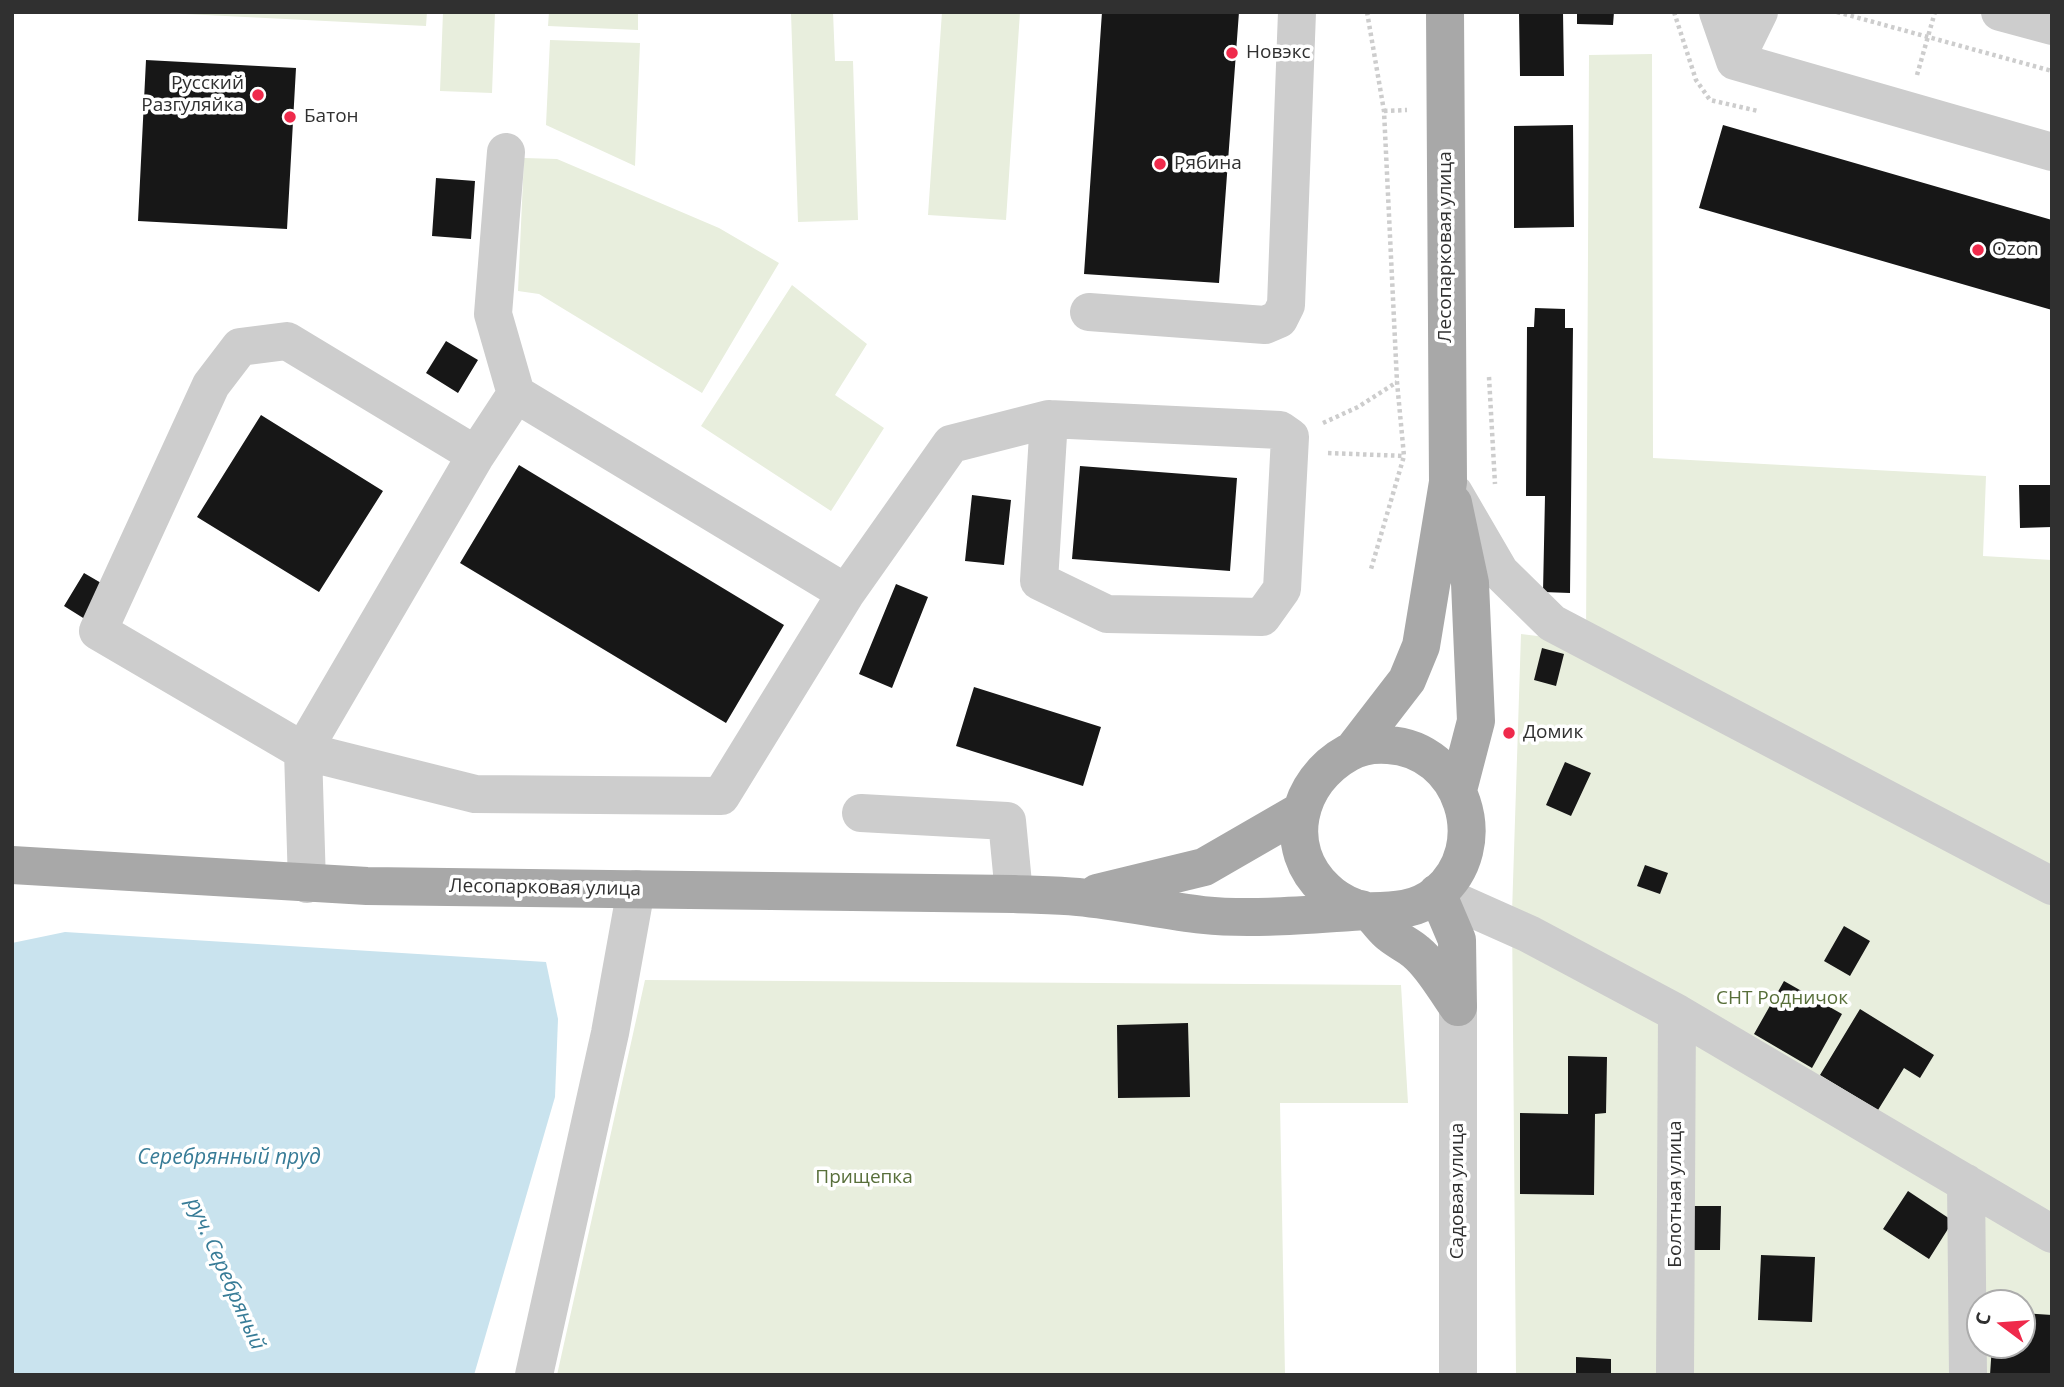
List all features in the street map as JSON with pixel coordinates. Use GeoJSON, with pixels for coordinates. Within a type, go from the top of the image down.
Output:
{"type":"FeatureCollection","features":[{"type":"Feature","properties":{"kind":"main road","name":"Лесопарковая улица"},"geometry":{"type":"LineString","coordinates":[[1445,12],[1448,482]]}},
{"type":"Feature","properties":{"kind":"main road"},"geometry":{"type":"LineString","coordinates":[[1353,750],[1407,680],[1421,646],[1448,482]]}},
{"type":"Feature","properties":{"kind":"main road"},"geometry":{"type":"LineString","coordinates":[[1448,482],[1471,583],[1476,721],[1458,790]]}},
{"type":"Feature","properties":{"kind":"main road"},"geometry":{"type":"LineString","coordinates":[[1078,897],[1206,915],[1304,915],[1367,911],[1385,913],[1403,911],[1420,904],[1437,893],[1454,875],[1467,834],[1465,808],[1458,790],[1438,764],[1420,752],[1399,746],[1376,744],[1353,750],[1322,770],[1313,782],[1301,811],[1299,826],[1303,855],[1317,880],[1339,900],[1367,911],[1390,934],[1423,959],[1458,1007]]}},
{"type":"Feature","properties":{"kind":"main road"},"geometry":{"type":"LineString","coordinates":[[1078,897],[1204,867],[1301,811]]}},
{"type":"Feature","properties":{"kind":"main road","name":"Лесопарковая улица"},"geometry":{"type":"LineString","coordinates":[[12,865],[307,884],[1078,897]]}},
{"type":"Feature","properties":{"kind":"main road"},"geometry":{"type":"LineString","coordinates":[[1437,893],[1457,940],[1458,1007]]}},
{"type":"Feature","properties":{"kind":"street"},"geometry":{"type":"LineString","coordinates":[[1089,312],[1265,325],[1279,319],[1286,304],[1297,12]]}},
{"type":"Feature","properties":{"kind":"street"},"geometry":{"type":"LineString","coordinates":[[1718,12],[1735,61]]}},
{"type":"Feature","properties":{"kind":"street"},"geometry":{"type":"LineString","coordinates":[[1735,61],[1759,12]]}},
{"type":"Feature","properties":{"kind":"street"},"geometry":{"type":"LineString","coordinates":[[2000,12],[2052,26]]}},
{"type":"Feature","properties":{"kind":"street"},"geometry":{"type":"LineString","coordinates":[[1735,61],[2052,152]]}},
{"type":"Feature","properties":{"kind":"street"},"geometry":{"type":"LineString","coordinates":[[506,152],[493,314],[516,394],[846,593]]}},
{"type":"Feature","properties":{"kind":"street"},"geometry":{"type":"LineString","coordinates":[[476,455],[287,341],[240,346],[211,384],[99,631],[303,751],[475,794],[721,796],[846,593],[951,444],[1049,419],[1280,430],[1289,445],[1282,589],[1262,617],[1107,614],[1039,581],[1049,419]]}},
{"type":"Feature","properties":{"kind":"street"},"geometry":{"type":"LineString","coordinates":[[307,884],[303,751],[476,455],[516,394]]}},
{"type":"Feature","properties":{"kind":"street"},"geometry":{"type":"LineString","coordinates":[[1448,482],[1500,572],[1552,624],[2052,886]]}},
{"type":"Feature","properties":{"kind":"street"},"geometry":{"type":"LineString","coordinates":[[861,813],[1007,821],[1014,894]]}},
{"type":"Feature","properties":{"kind":"street"},"geometry":{"type":"LineString","coordinates":[[534,1375],[610,1033],[636,889]]}},
{"type":"Feature","properties":{"kind":"street"},"geometry":{"type":"LineString","coordinates":[[1437,893],[1529,934],[1677,1013],[2052,1234]]}},
{"type":"Feature","properties":{"kind":"street","name":"Садовая улица"},"geometry":{"type":"LineString","coordinates":[[1458,1007],[1458,1375]]}},
{"type":"Feature","properties":{"kind":"street","name":"Болотная улица"},"geometry":{"type":"LineString","coordinates":[[1675,1375],[1677,1013]]}},
{"type":"Feature","properties":{"kind":"street"},"geometry":{"type":"LineString","coordinates":[[1966,1183],[1968,1375]]}},
{"type":"Feature","properties":{"kind":"path"},"geometry":{"type":"LineString","coordinates":[[1367,12],[1384,111],[1397,383],[1405,456],[1371,569]]}},
{"type":"Feature","properties":{"kind":"path"},"geometry":{"type":"LineString","coordinates":[[1837,12],[2052,71]]}},
{"type":"Feature","properties":{"kind":"path"},"geometry":{"type":"LineString","coordinates":[[1907,110],[1935,12]]}},
{"type":"Feature","properties":{"kind":"path"},"geometry":{"type":"LineString","coordinates":[[1384,111],[1413,110]]}},
{"type":"Feature","properties":{"kind":"path"},"geometry":{"type":"LineString","coordinates":[[1289,445],[1397,383]]}},
{"type":"Feature","properties":{"kind":"path"},"geometry":{"type":"LineString","coordinates":[[1289,445],[1405,456]]}},
{"type":"Feature","properties":{"kind":"green space"},"geometry":{"type":"Polygon","coordinates":[[[145,12],[427,12],[426,26],[145,12]]]}},
{"type":"Feature","properties":{"kind":"green space"},"geometry":{"type":"Polygon","coordinates":[[[443,12],[495,12],[492,93],[440,91],[443,12]]]}},
{"type":"Feature","properties":{"kind":"green space"},"geometry":{"type":"Polygon","coordinates":[[[549,12],[638,12],[638,30],[548,26],[549,12]]]}},
{"type":"Feature","properties":{"kind":"green space"},"geometry":{"type":"Polygon","coordinates":[[[833,12],[835,61],[853,61],[858,220],[798,222],[791,13],[833,12]]]}},
{"type":"Feature","properties":{"kind":"green space"},"geometry":{"type":"Polygon","coordinates":[[[942,12],[1020,12],[1006,220],[928,215],[942,12]]]}},
{"type":"Feature","properties":{"kind":"green space"},"geometry":{"type":"Polygon","coordinates":[[[550,40],[640,43],[635,166],[546,125],[550,40]]]}},
{"type":"Feature","properties":{"kind":"green space","name":"СНТ Родничок"},"geometry":{"type":"Polygon","coordinates":[[[1652,54],[1653,458],[1986,476],[1983,556],[2052,560],[2052,1375],[1516,1375],[1512,913],[1521,634],[1586,642],[1589,55],[1652,54]]]}},
{"type":"Feature","properties":{"kind":"green space"},"geometry":{"type":"Polygon","coordinates":[[[524,158],[557,159],[719,228],[779,263],[702,393],[539,294],[518,291],[524,158]]]}},
{"type":"Feature","properties":{"kind":"green space"},"geometry":{"type":"Polygon","coordinates":[[[792,285],[867,344],[835,395],[884,428],[831,511],[701,426],[792,285]]]}},
{"type":"Feature","properties":{"kind":"green space","name":"Прищепка"},"geometry":{"type":"Polygon","coordinates":[[[645,980],[1401,985],[1408,1103],[1280,1103],[1285,1375],[557,1375],[645,980]]]}},
{"type":"Feature","properties":{"kind":"water","name":"Серебрянный пруд"},"geometry":{"type":"Polygon","coordinates":[[[65,932],[546,962],[558,1019],[555,1097],[474,1375],[12,1375],[12,943],[65,932]]]}},
{"type":"Feature","properties":{"kind":"building"},"geometry":{"type":"Polygon","coordinates":[[[1102,12],[1239,12],[1219,283],[1084,274],[1102,12]]]}},
{"type":"Feature","properties":{"kind":"building"},"geometry":{"type":"Polygon","coordinates":[[[1519,12],[1563,12],[1564,76],[1520,76],[1519,12]]]}},
{"type":"Feature","properties":{"kind":"building"},"geometry":{"type":"Polygon","coordinates":[[[1577,12],[1614,12],[1613,25],[1577,24],[1577,12]]]}},
{"type":"Feature","properties":{"kind":"building"},"geometry":{"type":"Polygon","coordinates":[[[146,60],[296,68],[287,229],[138,221],[146,60]]]}},
{"type":"Feature","properties":{"kind":"building"},"geometry":{"type":"Polygon","coordinates":[[[1573,125],[1574,227],[1514,228],[1514,126],[1573,125]]]}},
{"type":"Feature","properties":{"kind":"building"},"geometry":{"type":"Polygon","coordinates":[[[1723,125],[2052,220],[2052,310],[1699,208],[1723,125]]]}},
{"type":"Feature","properties":{"kind":"building"},"geometry":{"type":"Polygon","coordinates":[[[436,178],[475,181],[471,239],[432,236],[436,178]]]}},
{"type":"Feature","properties":{"kind":"building"},"geometry":{"type":"Polygon","coordinates":[[[1535,308],[1565,309],[1565,328],[1573,328],[1570,593],[1543,592],[1545,496],[1526,496],[1527,327],[1534,327],[1535,308]]]}},
{"type":"Feature","properties":{"kind":"building"},"geometry":{"type":"Polygon","coordinates":[[[446,341],[478,360],[458,393],[426,373],[446,341]]]}},
{"type":"Feature","properties":{"kind":"building"},"geometry":{"type":"Polygon","coordinates":[[[261,415],[383,491],[319,592],[197,517],[261,415]]]}},
{"type":"Feature","properties":{"kind":"building"},"geometry":{"type":"Polygon","coordinates":[[[519,465],[784,625],[726,723],[460,563],[519,465]]]}},
{"type":"Feature","properties":{"kind":"building"},"geometry":{"type":"Polygon","coordinates":[[[1080,466],[1237,478],[1230,571],[1072,559],[1080,466]]]}},
{"type":"Feature","properties":{"kind":"building"},"geometry":{"type":"Polygon","coordinates":[[[2019,485],[2052,485],[2052,527],[2020,528],[2019,485]]]}},
{"type":"Feature","properties":{"kind":"building"},"geometry":{"type":"Polygon","coordinates":[[[972,495],[1011,500],[1004,565],[965,561],[972,495]]]}},
{"type":"Feature","properties":{"kind":"building"},"geometry":{"type":"Polygon","coordinates":[[[84,573],[108,587],[88,621],[64,606],[84,573]]]}},
{"type":"Feature","properties":{"kind":"building"},"geometry":{"type":"Polygon","coordinates":[[[896,584],[928,597],[892,688],[859,674],[896,584]]]}},
{"type":"Feature","properties":{"kind":"building"},"geometry":{"type":"Polygon","coordinates":[[[1542,648],[1564,654],[1556,686],[1534,680],[1542,648]]]}},
{"type":"Feature","properties":{"kind":"building"},"geometry":{"type":"Polygon","coordinates":[[[974,687],[1101,727],[1083,786],[956,746],[974,687]]]}},
{"type":"Feature","properties":{"kind":"building"},"geometry":{"type":"Polygon","coordinates":[[[1565,762],[1591,773],[1571,816],[1546,805],[1565,762]]]}},
{"type":"Feature","properties":{"kind":"building"},"geometry":{"type":"Polygon","coordinates":[[[1645,865],[1668,873],[1660,894],[1637,886],[1645,865]]]}},
{"type":"Feature","properties":{"kind":"building"},"geometry":{"type":"Polygon","coordinates":[[[1844,926],[1870,941],[1850,976],[1824,961],[1844,926]]]}},
{"type":"Feature","properties":{"kind":"building"},"geometry":{"type":"Polygon","coordinates":[[[1784,981],[1842,1014],[1812,1068],[1754,1034],[1784,981]]]}},
{"type":"Feature","properties":{"kind":"building"},"geometry":{"type":"Polygon","coordinates":[[[1860,1009],[1934,1055],[1920,1078],[1904,1068],[1878,1110],[1820,1075],[1860,1009]]]}},
{"type":"Feature","properties":{"kind":"building"},"geometry":{"type":"Polygon","coordinates":[[[1188,1023],[1190,1097],[1118,1098],[1117,1025],[1188,1023]]]}},
{"type":"Feature","properties":{"kind":"building"},"geometry":{"type":"Polygon","coordinates":[[[1568,1056],[1607,1057],[1606,1113],[1595,1114],[1594,1195],[1520,1194],[1520,1113],[1568,1114],[1568,1056]]]}},
{"type":"Feature","properties":{"kind":"building"},"geometry":{"type":"Polygon","coordinates":[[[1908,1191],[1953,1221],[1929,1259],[1883,1229],[1908,1191]]]}},
{"type":"Feature","properties":{"kind":"building"},"geometry":{"type":"Polygon","coordinates":[[[1693,1206],[1721,1206],[1720,1250],[1693,1250],[1693,1206]]]}},
{"type":"Feature","properties":{"kind":"building"},"geometry":{"type":"Polygon","coordinates":[[[1761,1255],[1815,1257],[1812,1322],[1758,1320],[1761,1255]]]}},
{"type":"Feature","properties":{"kind":"building"},"geometry":{"type":"Polygon","coordinates":[[[2036,1314],[2052,1315],[2052,1375],[1990,1375],[1991,1359],[2036,1359],[2036,1314]]]}},
{"type":"Feature","properties":{"kind":"building"},"geometry":{"type":"Polygon","coordinates":[[[1576,1357],[1611,1359],[1611,1375],[1576,1375],[1576,1357]]]}},
{"type":"Feature","properties":{"kind":"place","name":"Новэкс"},"geometry":{"type":"Point","coordinates":[1232,53]}},
{"type":"Feature","properties":{"kind":"place","name":"Русский Разгуляйка"},"geometry":{"type":"Point","coordinates":[258,95]}},
{"type":"Feature","properties":{"kind":"place","name":"Батон"},"geometry":{"type":"Point","coordinates":[290,117]}},
{"type":"Feature","properties":{"kind":"place","name":"Рябина"},"geometry":{"type":"Point","coordinates":[1160,164]}},
{"type":"Feature","properties":{"kind":"place","name":"Ozon"},"geometry":{"type":"Point","coordinates":[1978,250]}},
{"type":"Feature","properties":{"kind":"place","name":"Домик"},"geometry":{"type":"Point","coordinates":[1509,733]}},
{"type":"Feature","properties":{"kind":"water label","name":"руч. Серебряный"},"geometry":{"type":"Point","coordinates":[225,1274]}}]}
